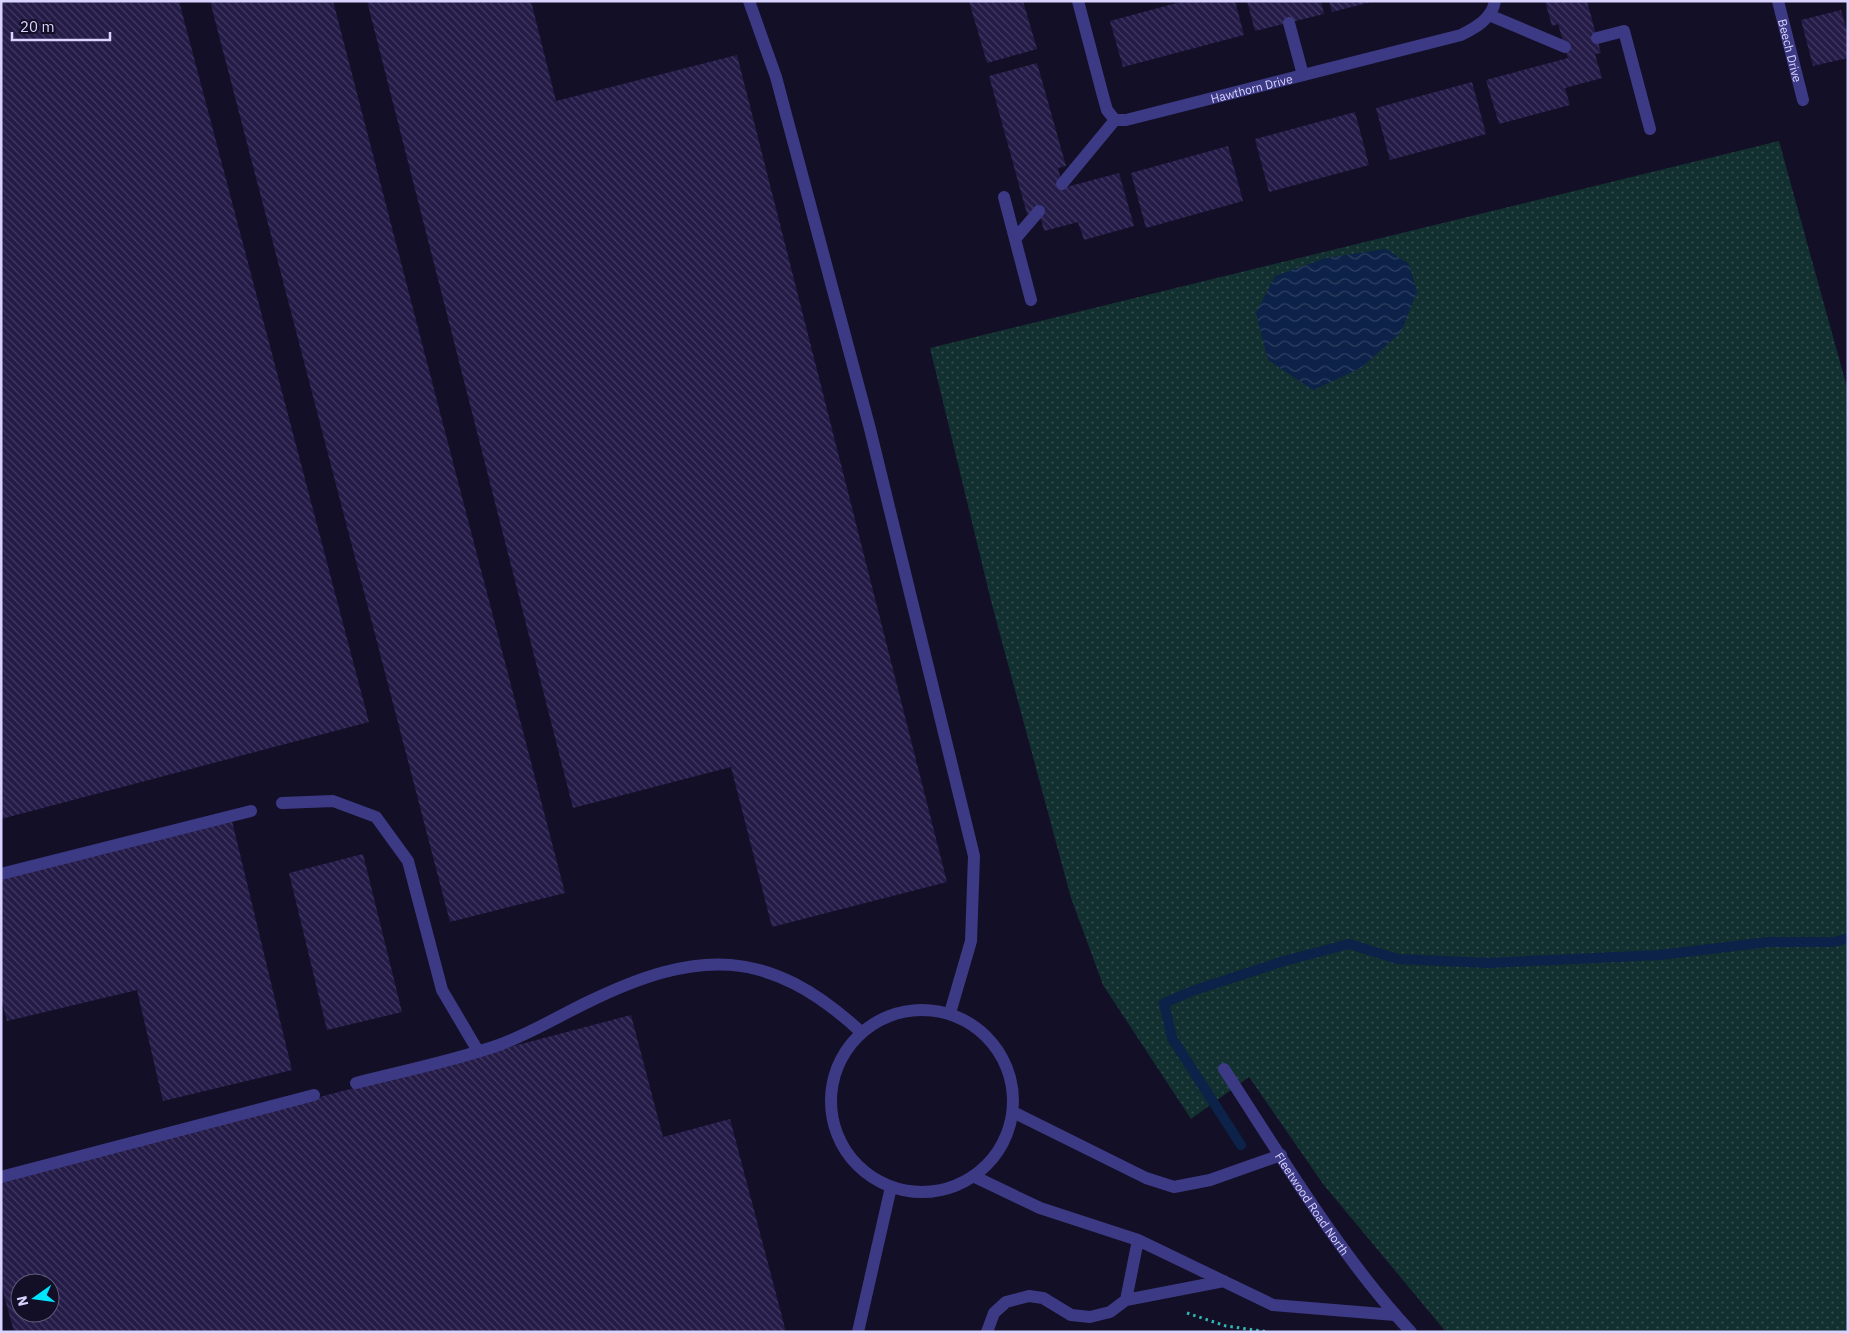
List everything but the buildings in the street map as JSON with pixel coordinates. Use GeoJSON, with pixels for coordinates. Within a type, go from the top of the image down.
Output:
{"type":"FeatureCollection","features":[{"type":"Feature","properties":{"kind":"street"},"geometry":{"type":"LineString","coordinates":[[749,1],[776,77],[867,420],[974,856],[971,942],[950,1013]]}},
{"type":"Feature","properties":{"kind":"street"},"geometry":{"type":"LineString","coordinates":[[1062,184],[1115,120],[1108,110],[1103,96],[1078,1]]}},
{"type":"Feature","properties":{"kind":"street","name":"Hawthorn Drive"},"geometry":{"type":"LineString","coordinates":[[1115,120],[1134,118],[1460,35],[1478,27],[1489,15],[1495,1]]}},
{"type":"Feature","properties":{"kind":"street","name":"Beech Drive"},"geometry":{"type":"LineString","coordinates":[[1778,1],[1803,100]]}},
{"type":"Feature","properties":{"kind":"street"},"geometry":{"type":"LineString","coordinates":[[1489,15],[1565,47]]}},
{"type":"Feature","properties":{"kind":"street"},"geometry":{"type":"LineString","coordinates":[[1289,23],[1303,75]]}},
{"type":"Feature","properties":{"kind":"street"},"geometry":{"type":"LineString","coordinates":[[1597,38],[1624,31],[1650,129]]}},
{"type":"Feature","properties":{"kind":"street"},"geometry":{"type":"LineString","coordinates":[[1004,197],[1031,300]]}},
{"type":"Feature","properties":{"kind":"street"},"geometry":{"type":"LineString","coordinates":[[1015,239],[1039,211]]}},
{"type":"Feature","properties":{"kind":"street"},"geometry":{"type":"LineString","coordinates":[[282,803],[333,801],[376,817],[408,861],[442,990],[478,1051]]}},
{"type":"Feature","properties":{"kind":"street"},"geometry":{"type":"LineString","coordinates":[[1,874],[252,811]]}},
{"type":"Feature","properties":{"kind":"street"},"geometry":{"type":"LineString","coordinates":[[356,1083],[500,1044],[624,985],[661,972],[697,965],[726,963],[757,968],[794,983],[835,1008],[861,1032]]}},
{"type":"Feature","properties":{"kind":"street"},"geometry":{"type":"LineString","coordinates":[[919,1009],[950,1013],[978,1028],[999,1051],[1011,1080],[1013,1112],[1007,1134],[996,1154],[973,1176],[953,1187],[922,1192],[891,1187],[863,1171],[843,1147],[832,1118],[832,1086],[842,1056],[861,1032],[888,1015],[919,1009]]}},
{"type":"Feature","properties":{"kind":"street","name":"Fleetwood Road North"},"geometry":{"type":"LineString","coordinates":[[1224,1069],[1281,1156],[1359,1268],[1395,1315],[1411,1332]]}},
{"type":"Feature","properties":{"kind":"street"},"geometry":{"type":"LineString","coordinates":[[1,1177],[314,1095]]}},
{"type":"Feature","properties":{"kind":"street"},"geometry":{"type":"LineString","coordinates":[[1013,1112],[1146,1178],[1174,1187],[1210,1180],[1281,1156]]}},
{"type":"Feature","properties":{"kind":"street"},"geometry":{"type":"LineString","coordinates":[[973,1176],[1040,1208],[1138,1240],[1273,1305],[1395,1315]]}},
{"type":"Feature","properties":{"kind":"street"},"geometry":{"type":"LineString","coordinates":[[858,1332],[891,1187]]}},
{"type":"Feature","properties":{"kind":"street"},"geometry":{"type":"LineString","coordinates":[[1126,1300],[1138,1240]]}},
{"type":"Feature","properties":{"kind":"street"},"geometry":{"type":"LineString","coordinates":[[986,1332],[994,1313],[1006,1302],[1029,1296],[1043,1298],[1071,1315],[1090,1317],[1110,1312],[1126,1300],[1224,1281]]}},
{"type":"Feature","properties":{"kind":"path"},"geometry":{"type":"LineString","coordinates":[[1181,1311],[1226,1326],[1269,1332]]}},
{"type":"Feature","properties":{"kind":"green space"},"geometry":{"type":"Polygon","coordinates":[[[1779,141],[1848,391],[1848,1332],[1446,1332],[1323,1184],[1249,1077],[1191,1119],[1103,985],[1071,898],[991,601],[930,348],[1779,141]]]}},
{"type":"Feature","properties":{"kind":"water"},"geometry":{"type":"Polygon","coordinates":[[[1386,249],[1409,264],[1417,292],[1401,332],[1361,368],[1313,390],[1268,360],[1256,313],[1275,276],[1326,258],[1386,249]]]}},
{"type":"Feature","properties":{"kind":"waterway"},"geometry":{"type":"LineString","coordinates":[[1241,1145],[1172,1038],[1164,1003],[1195,990],[1284,961],[1349,944],[1398,959],[1489,963],[1660,955],[1768,942],[1834,942],[1848,938]]}}]}
